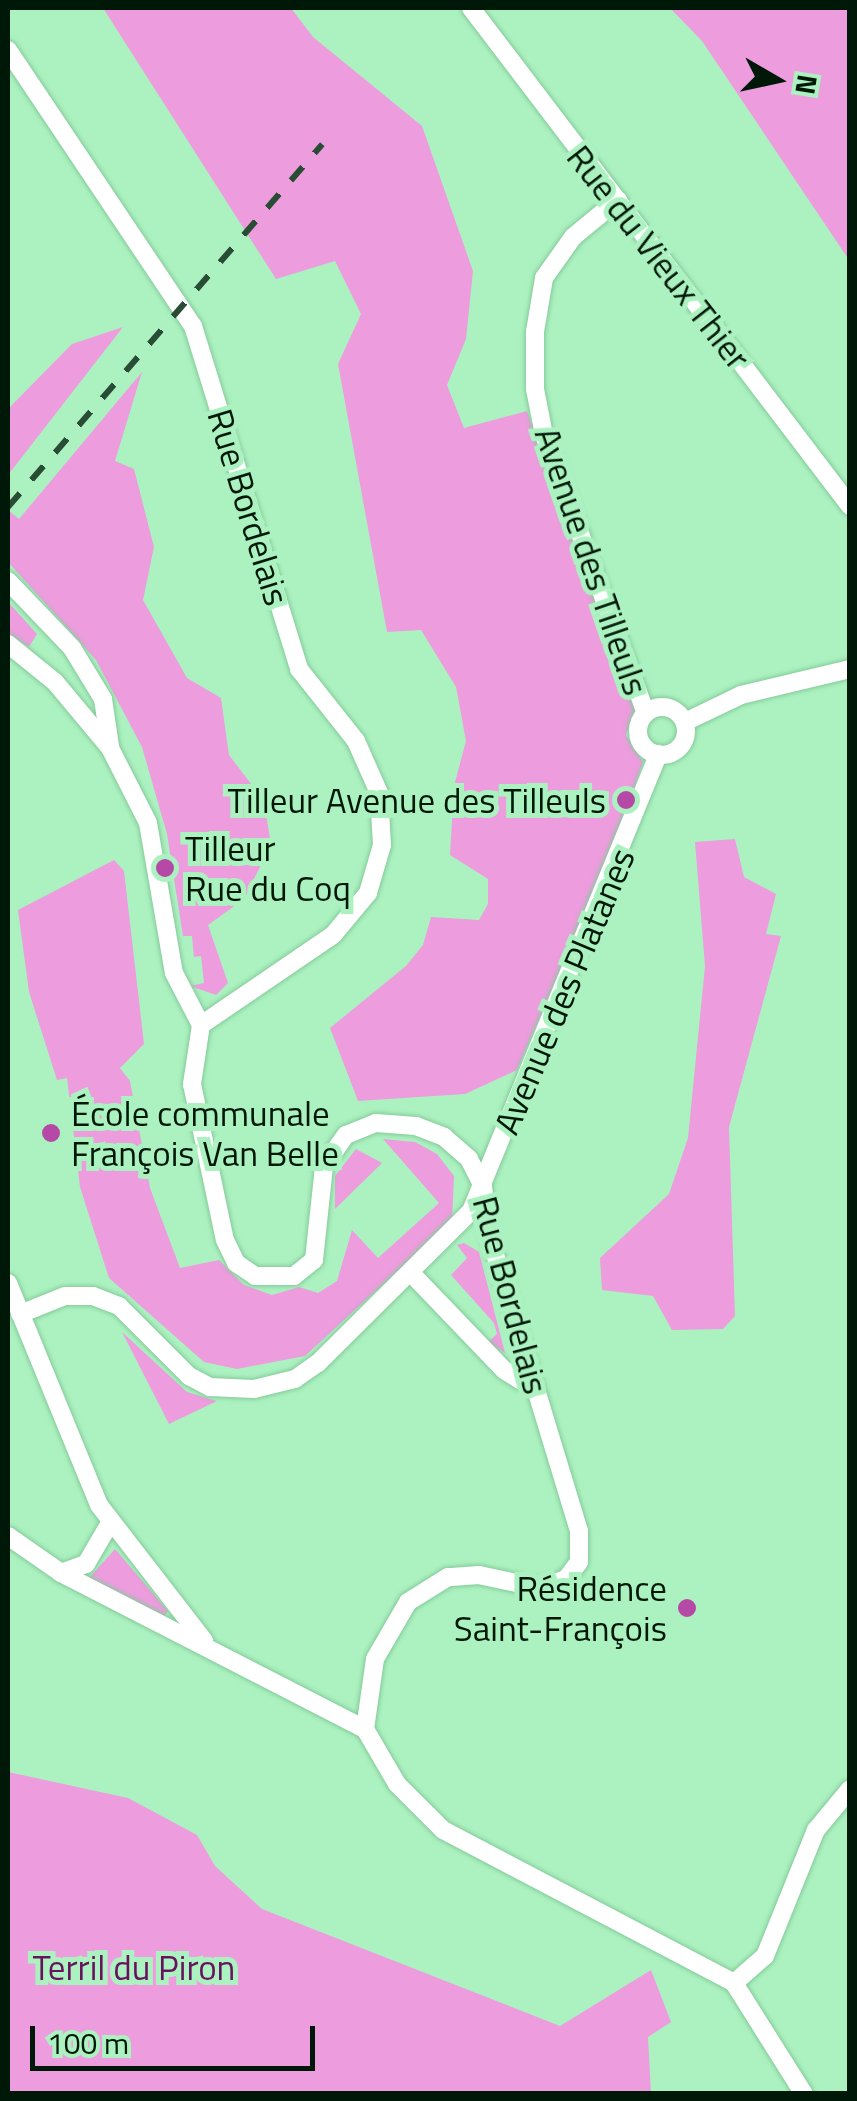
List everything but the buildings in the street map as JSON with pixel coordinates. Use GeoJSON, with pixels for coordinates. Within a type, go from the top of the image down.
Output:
{"type":"FeatureCollection","features":[{"type":"Feature","properties":{"kind":"street","name":"Rue du Vieux Thier"},"geometry":{"type":"LineString","coordinates":[[471,8],[850,506]]}},
{"type":"Feature","properties":{"kind":"street","name":"Rue Bordelais"},"geometry":{"type":"LineString","coordinates":[[8,50],[193,326],[300,669],[356,742],[379,793],[382,845],[368,893],[333,936],[201,1024],[192,1084],[225,1240],[236,1263],[255,1276],[294,1276],[314,1260],[324,1166],[346,1135],[364,1128],[416,1126],[444,1137],[469,1160],[482,1187],[490,1238],[579,1531],[580,1562],[566,1580],[540,1588],[479,1574],[448,1577],[418,1594],[382,1643],[365,1729]]}},
{"type":"Feature","properties":{"kind":"street","name":"Avenue des Tilleuls"},"geometry":{"type":"LineString","coordinates":[[618,200],[573,237],[544,278],[534,332],[535,390],[544,436],[646,713]]}},
{"type":"Feature","properties":{"kind":"street"},"geometry":{"type":"LineString","coordinates":[[8,581],[72,648],[103,699],[110,748]]}},
{"type":"Feature","properties":{"kind":"street"},"geometry":{"type":"LineString","coordinates":[[8,644],[54,682],[110,748],[148,823],[174,973],[201,1024]]}},
{"type":"Feature","properties":{"kind":"street"},"geometry":{"type":"LineString","coordinates":[[685,722],[741,694],[850,669]]}},
{"type":"Feature","properties":{"kind":"street"},"geometry":{"type":"LineString","coordinates":[[668,707],[685,722],[682,745],[658,754],[639,735],[646,713],[668,707]]}},
{"type":"Feature","properties":{"kind":"street","name":"Avenue des Platanes"},"geometry":{"type":"LineString","coordinates":[[20,1314],[64,1296],[92,1296],[118,1306],[189,1376],[210,1387],[254,1389],[294,1379],[318,1363],[471,1210],[658,754]]}},
{"type":"Feature","properties":{"kind":"street"},"geometry":{"type":"LineString","coordinates":[[411,1273],[504,1370],[520,1380],[532,1377]]}},
{"type":"Feature","properties":{"kind":"street"},"geometry":{"type":"LineString","coordinates":[[8,1284],[81,1470],[110,1523],[204,1641]]}},
{"type":"Feature","properties":{"kind":"street"},"geometry":{"type":"LineString","coordinates":[[61,1573],[86,1564],[110,1523]]}},
{"type":"Feature","properties":{"kind":"street"},"geometry":{"type":"LineString","coordinates":[[8,1536],[61,1573],[204,1641],[365,1729],[397,1784],[443,1830],[734,1983],[804,2094]]}},
{"type":"Feature","properties":{"kind":"street"},"geometry":{"type":"LineString","coordinates":[[734,1983],[765,1956],[816,1830],[850,1789]]}},
{"type":"Feature","properties":{"kind":"green space"},"geometry":{"type":"Polygon","coordinates":[[[103,8],[291,8],[313,37],[422,126],[473,271],[466,339],[447,385],[464,428],[527,411],[636,707],[626,735],[643,762],[615,845],[517,1070],[465,1094],[358,1101],[330,1028],[406,966],[423,945],[431,917],[479,920],[488,904],[488,879],[450,855],[454,786],[466,741],[456,687],[421,630],[387,632],[338,364],[361,314],[335,261],[276,279],[103,8]]]}},
{"type":"Feature","properties":{"kind":"green space"},"geometry":{"type":"Polygon","coordinates":[[[670,8],[849,8],[849,260],[702,41],[670,8]]]}},
{"type":"Feature","properties":{"kind":"green space"},"geometry":{"type":"Polygon","coordinates":[[[123,327],[8,475],[8,409],[72,344],[123,327]]]}},
{"type":"Feature","properties":{"kind":"green space"},"geometry":{"type":"Polygon","coordinates":[[[142,372],[115,461],[134,469],[154,547],[143,600],[187,678],[221,698],[229,755],[264,801],[271,845],[244,899],[208,925],[228,983],[216,995],[190,986],[204,983],[201,956],[194,957],[192,936],[183,936],[167,834],[142,747],[96,660],[8,562],[8,510],[19,519],[142,372]]]}},
{"type":"Feature","properties":{"kind":"green space"},"geometry":{"type":"Polygon","coordinates":[[[8,602],[37,634],[29,647],[8,633],[8,602]]]}},
{"type":"Feature","properties":{"kind":"green space"},"geometry":{"type":"Polygon","coordinates":[[[735,839],[744,877],[776,894],[766,934],[781,936],[729,1127],[735,1316],[723,1329],[672,1330],[653,1296],[602,1290],[600,1258],[669,1194],[688,1138],[705,966],[695,842],[735,839]]]}},
{"type":"Feature","properties":{"kind":"green space"},"geometry":{"type":"Polygon","coordinates":[[[114,860],[124,871],[144,1044],[120,1068],[130,1081],[150,1188],[180,1268],[219,1260],[244,1285],[272,1295],[299,1287],[318,1293],[337,1281],[352,1230],[378,1258],[439,1203],[383,1139],[415,1142],[437,1154],[454,1176],[452,1221],[305,1356],[237,1369],[204,1362],[109,1278],[80,1187],[67,1078],[57,1080],[29,992],[18,910],[114,860]]]}},
{"type":"Feature","properties":{"kind":"green space"},"geometry":{"type":"Polygon","coordinates":[[[356,1149],[382,1163],[335,1209],[335,1176],[356,1149]]]}},
{"type":"Feature","properties":{"kind":"green space"},"geometry":{"type":"Polygon","coordinates":[[[464,1243],[479,1252],[505,1353],[488,1342],[497,1334],[494,1323],[451,1275],[467,1258],[457,1245],[464,1243]]]}},
{"type":"Feature","properties":{"kind":"green space"},"geometry":{"type":"Polygon","coordinates":[[[122,1332],[187,1392],[217,1401],[169,1424],[122,1332]]]}},
{"type":"Feature","properties":{"kind":"green space"},"geometry":{"type":"Polygon","coordinates":[[[115,1549],[168,1611],[165,1616],[89,1578],[115,1549]]]}},
{"type":"Feature","properties":{"kind":"green space","name":"Terril du Piron"},"geometry":{"type":"Polygon","coordinates":[[[8,1772],[128,1798],[197,1835],[215,1866],[262,1909],[560,2026],[651,1970],[671,2022],[648,2037],[651,2093],[8,2093],[8,1772]]]}},
{"type":"Feature","properties":{"kind":"railway"},"geometry":{"type":"LineString","coordinates":[[8,507],[322,144]]}},
{"type":"Feature","properties":{"kind":"place","name":"Tilleur Avenue des Tilleuls"},"geometry":{"type":"Point","coordinates":[626,800]}},
{"type":"Feature","properties":{"kind":"place","name":"Tilleur Rue du Coq"},"geometry":{"type":"Point","coordinates":[165,868]}},
{"type":"Feature","properties":{"kind":"place","name":"École communale François Van Belle"},"geometry":{"type":"Point","coordinates":[51,1133]}},
{"type":"Feature","properties":{"kind":"place","name":"Résidence Saint-François"},"geometry":{"type":"Point","coordinates":[687,1608]}}]}
